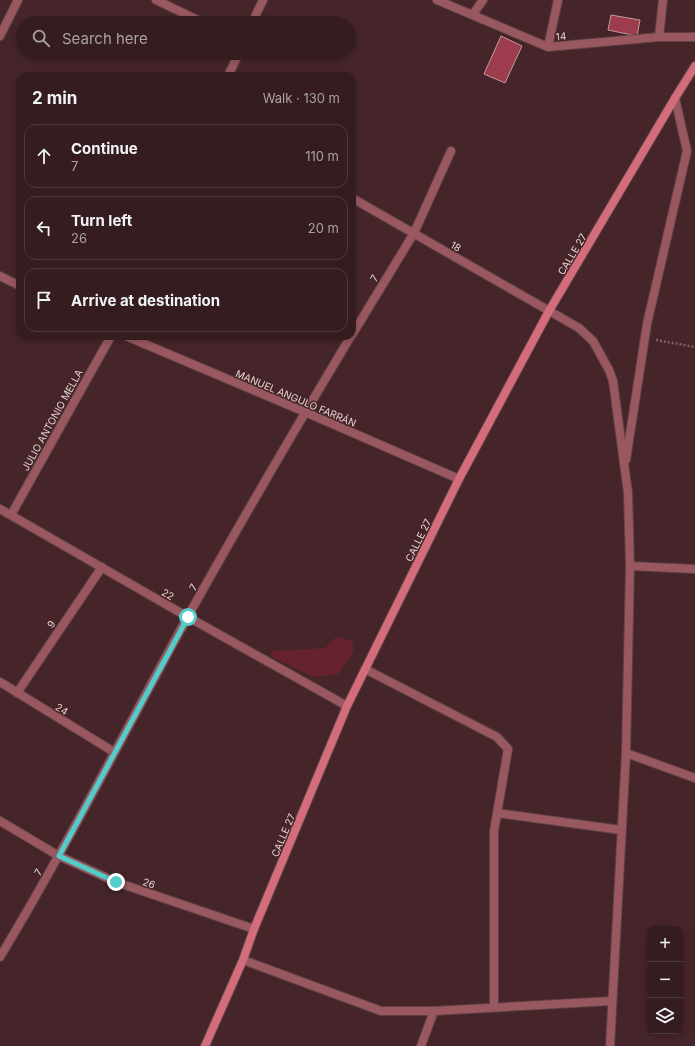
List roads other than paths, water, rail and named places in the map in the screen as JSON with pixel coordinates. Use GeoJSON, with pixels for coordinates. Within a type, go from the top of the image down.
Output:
{"type":"FeatureCollection","features":[{"type":"Feature","properties":{"kind":"main road","name":"CALLE 27"},"geometry":{"type":"LineString","coordinates":[[205,1046],[243,960],[254,929],[347,706],[459,479],[549,311],[695,66]]}},
{"type":"Feature","properties":{"kind":"street"},"geometry":{"type":"LineString","coordinates":[[0,36],[18,0]]}},
{"type":"Feature","properties":{"kind":"street"},"geometry":{"type":"LineString","coordinates":[[156,0],[189,16]]}},
{"type":"Feature","properties":{"kind":"street"},"geometry":{"type":"LineString","coordinates":[[255,16],[263,0]]}},
{"type":"Feature","properties":{"kind":"street","name":"14"},"geometry":{"type":"LineString","coordinates":[[437,0],[548,47],[659,37],[695,37]]}},
{"type":"Feature","properties":{"kind":"street"},"geometry":{"type":"LineString","coordinates":[[473,14],[483,0]]}},
{"type":"Feature","properties":{"kind":"street"},"geometry":{"type":"LineString","coordinates":[[548,47],[558,0]]}},
{"type":"Feature","properties":{"kind":"street"},"geometry":{"type":"LineString","coordinates":[[659,37],[663,0]]}},
{"type":"Feature","properties":{"kind":"street"},"geometry":{"type":"LineString","coordinates":[[230,72],[235,60]]}},
{"type":"Feature","properties":{"kind":"street"},"geometry":{"type":"LineString","coordinates":[[625,469],[645,338],[687,151],[675,98]]}},
{"type":"Feature","properties":{"kind":"street","name":"7"},"geometry":{"type":"LineString","coordinates":[[356,328],[414,233],[450,151]]}},
{"type":"Feature","properties":{"kind":"street","name":"18"},"geometry":{"type":"LineString","coordinates":[[356,200],[579,328],[593,341],[609,370],[613,381],[628,493],[630,566],[626,753],[611,1002],[610,1046]]}},
{"type":"Feature","properties":{"kind":"street"},"geometry":{"type":"LineString","coordinates":[[0,276],[16,284]]}},
{"type":"Feature","properties":{"kind":"street","name":"JULIO ANTONIO MELLA"},"geometry":{"type":"LineString","coordinates":[[11,515],[109,340]]}},
{"type":"Feature","properties":{"kind":"street","name":"MANUEL ANGULO FARRÁN"},"geometry":{"type":"LineString","coordinates":[[135,340],[459,479]]}},
{"type":"Feature","properties":{"kind":"street","name":"7"},"geometry":{"type":"LineString","coordinates":[[0,957],[3,944],[59,856],[188,617],[305,412],[349,340]]}},
{"type":"Feature","properties":{"kind":"street","name":"22"},"geometry":{"type":"LineString","coordinates":[[0,508],[188,617],[347,706]]}},
{"type":"Feature","properties":{"kind":"street"},"geometry":{"type":"LineString","coordinates":[[630,566],[695,569]]}},
{"type":"Feature","properties":{"kind":"street","name":"9"},"geometry":{"type":"LineString","coordinates":[[17,693],[102,567]]}},
{"type":"Feature","properties":{"kind":"street"},"geometry":{"type":"LineString","coordinates":[[365,669],[497,737],[508,749],[494,830],[494,1007]]}},
{"type":"Feature","properties":{"kind":"street","name":"24"},"geometry":{"type":"LineString","coordinates":[[0,682],[114,752]]}},
{"type":"Feature","properties":{"kind":"street"},"geometry":{"type":"LineString","coordinates":[[626,753],[695,778]]}},
{"type":"Feature","properties":{"kind":"street"},"geometry":{"type":"LineString","coordinates":[[497,813],[621,830]]}},
{"type":"Feature","properties":{"kind":"street","name":"26"},"geometry":{"type":"LineString","coordinates":[[0,821],[59,856],[116,882],[254,929]]}},
{"type":"Feature","properties":{"kind":"street"},"geometry":{"type":"LineString","coordinates":[[243,960],[381,1011],[434,1011],[611,1002]]}},
{"type":"Feature","properties":{"kind":"street"},"geometry":{"type":"LineString","coordinates":[[421,1046],[434,1011]]}}]}
